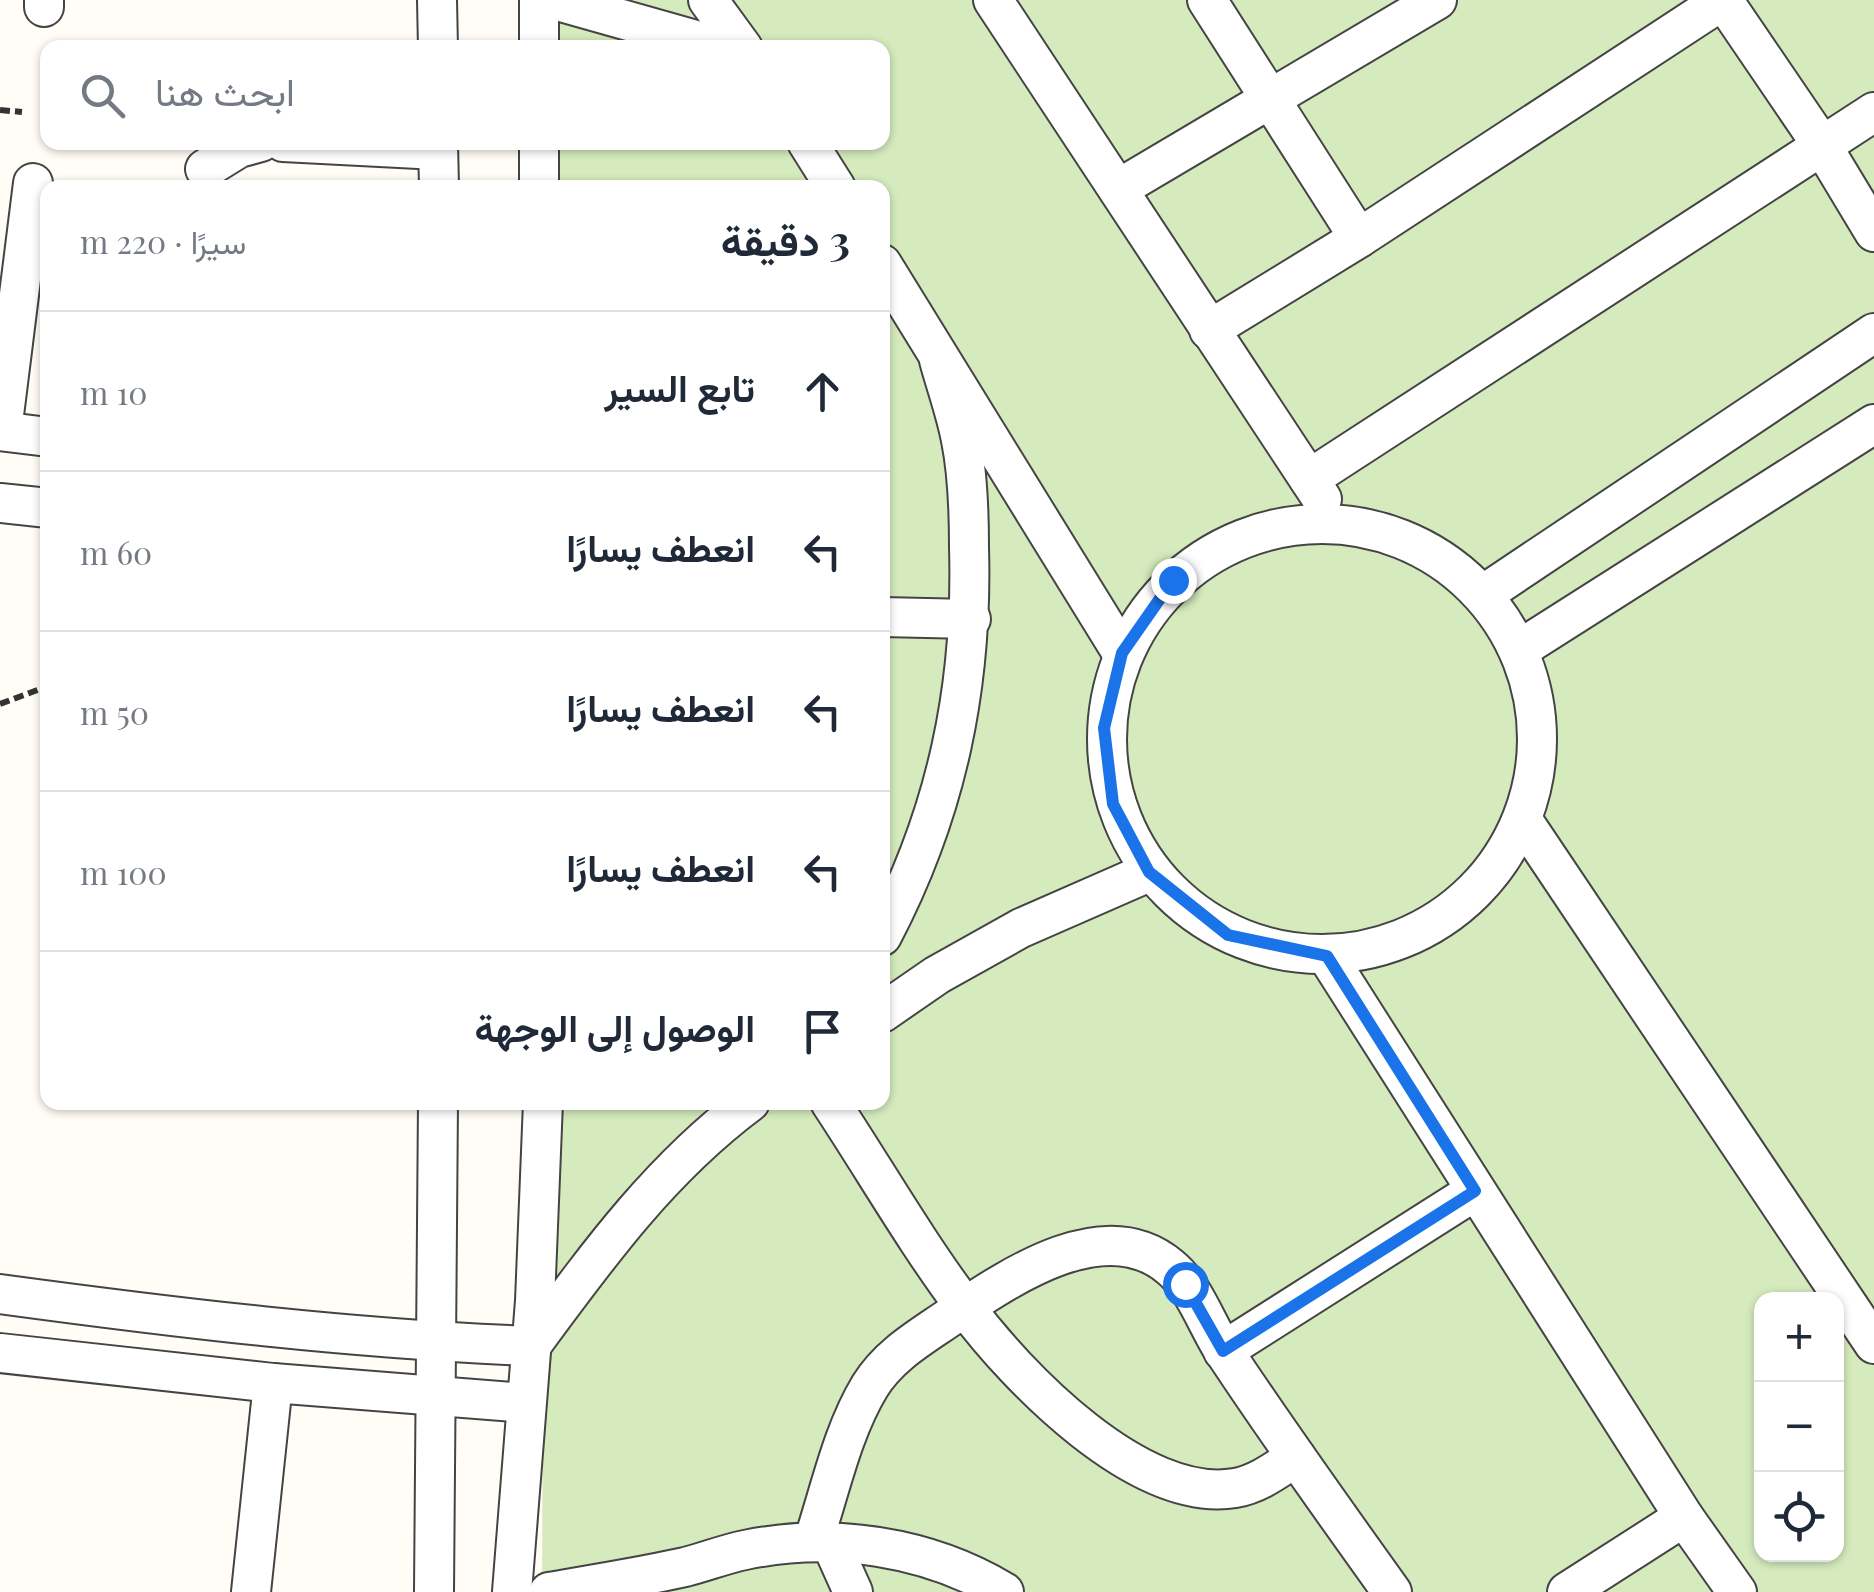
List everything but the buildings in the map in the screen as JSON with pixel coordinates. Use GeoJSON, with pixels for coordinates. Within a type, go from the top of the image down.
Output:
{"type":"FeatureCollection","features":[{"type":"Feature","properties":{"kind":"street"},"geometry":{"type":"LineString","coordinates":[[437,0],[438,40]]}},
{"type":"Feature","properties":{"kind":"street"},"geometry":{"type":"LineString","coordinates":[[539,0],[539,40]]}},
{"type":"Feature","properties":{"kind":"street"},"geometry":{"type":"LineString","coordinates":[[554,0],[696,40]]}},
{"type":"Feature","properties":{"kind":"street"},"geometry":{"type":"LineString","coordinates":[[708,0],[737,40]]}},
{"type":"Feature","properties":{"kind":"street"},"geometry":{"type":"LineString","coordinates":[[993,0],[1338,523]]}},
{"type":"Feature","properties":{"kind":"street"},"geometry":{"type":"LineString","coordinates":[[1207,0],[1359,238]]}},
{"type":"Feature","properties":{"kind":"street"},"geometry":{"type":"LineString","coordinates":[[1210,330],[1359,238],[1723,0],[1821,144],[1874,232]]}},
{"type":"Feature","properties":{"kind":"street"},"geometry":{"type":"LineString","coordinates":[[1118,190],[1427,3]]}},
{"type":"Feature","properties":{"kind":"street"},"geometry":{"type":"LineString","coordinates":[[1309,478],[1874,112]]}},
{"type":"Feature","properties":{"kind":"street"},"geometry":{"type":"LineString","coordinates":[[205,170],[237,150]]}},
{"type":"Feature","properties":{"kind":"street"},"geometry":{"type":"LineString","coordinates":[[438,150],[439,180]]}},
{"type":"Feature","properties":{"kind":"street"},"geometry":{"type":"LineString","coordinates":[[539,150],[539,180]]}},
{"type":"Feature","properties":{"kind":"street"},"geometry":{"type":"LineString","coordinates":[[812,150],[831,180]]}},
{"type":"Feature","properties":{"kind":"street"},"geometry":{"type":"LineString","coordinates":[[33,183],[1,431],[40,436]]}},
{"type":"Feature","properties":{"kind":"street"},"geometry":{"type":"LineString","coordinates":[[890,278],[1122,653]]}},
{"type":"Feature","properties":{"kind":"street"},"geometry":{"type":"LineString","coordinates":[[1484,594],[1874,333]]}},
{"type":"Feature","properties":{"kind":"street"},"geometry":{"type":"LineString","coordinates":[[890,918],[934,822],[956,735],[971,619],[968,509],[961,441],[938,360]]}},
{"type":"Feature","properties":{"kind":"street"},"geometry":{"type":"LineString","coordinates":[[1520,649],[1874,424]]}},
{"type":"Feature","properties":{"kind":"street"},"geometry":{"type":"LineString","coordinates":[[0,502],[40,507]]}},
{"type":"Feature","properties":{"kind":"street"},"geometry":{"type":"LineString","coordinates":[[1338,523],[1418,544],[1484,594],[1520,649],[1540,735],[1524,822],[1478,891],[1409,939],[1327,956],[1228,935],[1149,872],[1113,804],[1104,728],[1122,653],[1173,580],[1250,534],[1338,523]]}},
{"type":"Feature","properties":{"kind":"street"},"geometry":{"type":"LineString","coordinates":[[890,616],[971,619]]}},
{"type":"Feature","properties":{"kind":"street"},"geometry":{"type":"LineString","coordinates":[[1524,822],[1874,1344]]}},
{"type":"Feature","properties":{"kind":"street"},"geometry":{"type":"LineString","coordinates":[[890,1007],[937,975],[1022,928],[1149,872]]}},
{"type":"Feature","properties":{"kind":"street"},"geometry":{"type":"LineString","coordinates":[[1327,956],[1684,1518],[1737,1592]]}},
{"type":"Feature","properties":{"kind":"street"},"geometry":{"type":"LineString","coordinates":[[434,1592],[438,1110]]}},
{"type":"Feature","properties":{"kind":"street"},"geometry":{"type":"LineString","coordinates":[[512,1592],[531,1346],[543,1110]]}},
{"type":"Feature","properties":{"kind":"street"},"geometry":{"type":"LineString","coordinates":[[531,1346],[640,1203],[688,1153],[740,1110]]}},
{"type":"Feature","properties":{"kind":"street"},"geometry":{"type":"LineString","coordinates":[[835,1110],[965,1307],[1011,1361],[1061,1410],[1114,1450],[1167,1480],[1202,1488],[1233,1488],[1259,1481],[1296,1458]]}},
{"type":"Feature","properties":{"kind":"street"},"geometry":{"type":"LineString","coordinates":[[1223,1351],[1475,1191]]}},
{"type":"Feature","properties":{"kind":"street"},"geometry":{"type":"LineString","coordinates":[[852,1592],[822,1543],[845,1444],[870,1386],[896,1356],[965,1307],[1038,1263],[1068,1252],[1122,1246],[1170,1266],[1185,1284],[1223,1351],[1392,1592]]}},
{"type":"Feature","properties":{"kind":"street"},"geometry":{"type":"LineString","coordinates":[[0,1294],[267,1328],[531,1346]]}},
{"type":"Feature","properties":{"kind":"street"},"geometry":{"type":"LineString","coordinates":[[0,1353],[274,1383],[526,1403]]}},
{"type":"Feature","properties":{"kind":"street"},"geometry":{"type":"LineString","coordinates":[[252,1592],[274,1383]]}},
{"type":"Feature","properties":{"kind":"street"},"geometry":{"type":"LineString","coordinates":[[1566,1592],[1684,1518]]}},
{"type":"Feature","properties":{"kind":"street"},"geometry":{"type":"LineString","coordinates":[[549,1592],[686,1566],[746,1550],[822,1543],[917,1553],[958,1566],[1004,1592]]}},
{"type":"Feature","properties":{"kind":"path"},"geometry":{"type":"LineString","coordinates":[[0,110],[22,112]]}},
{"type":"Feature","properties":{"kind":"path"},"geometry":{"type":"LineString","coordinates":[[0,704],[40,689]]}},
{"type":"Feature","properties":{"kind":"green space"},"geometry":{"type":"Polygon","coordinates":[[[546,0],[1874,0],[1874,1592],[542,1592],[544,1110],[890,1110],[890,180],[546,180],[546,150],[890,150],[890,40],[546,40],[546,0]]]}},
{"type":"Feature","properties":{"kind":"route"},"geometry":{"type":"LineString","coordinates":[[1173,580],[1122,653],[1104,728],[1113,804],[1149,872],[1228,935],[1327,956],[1475,1191],[1223,1351],[1185,1284]]}}]}
